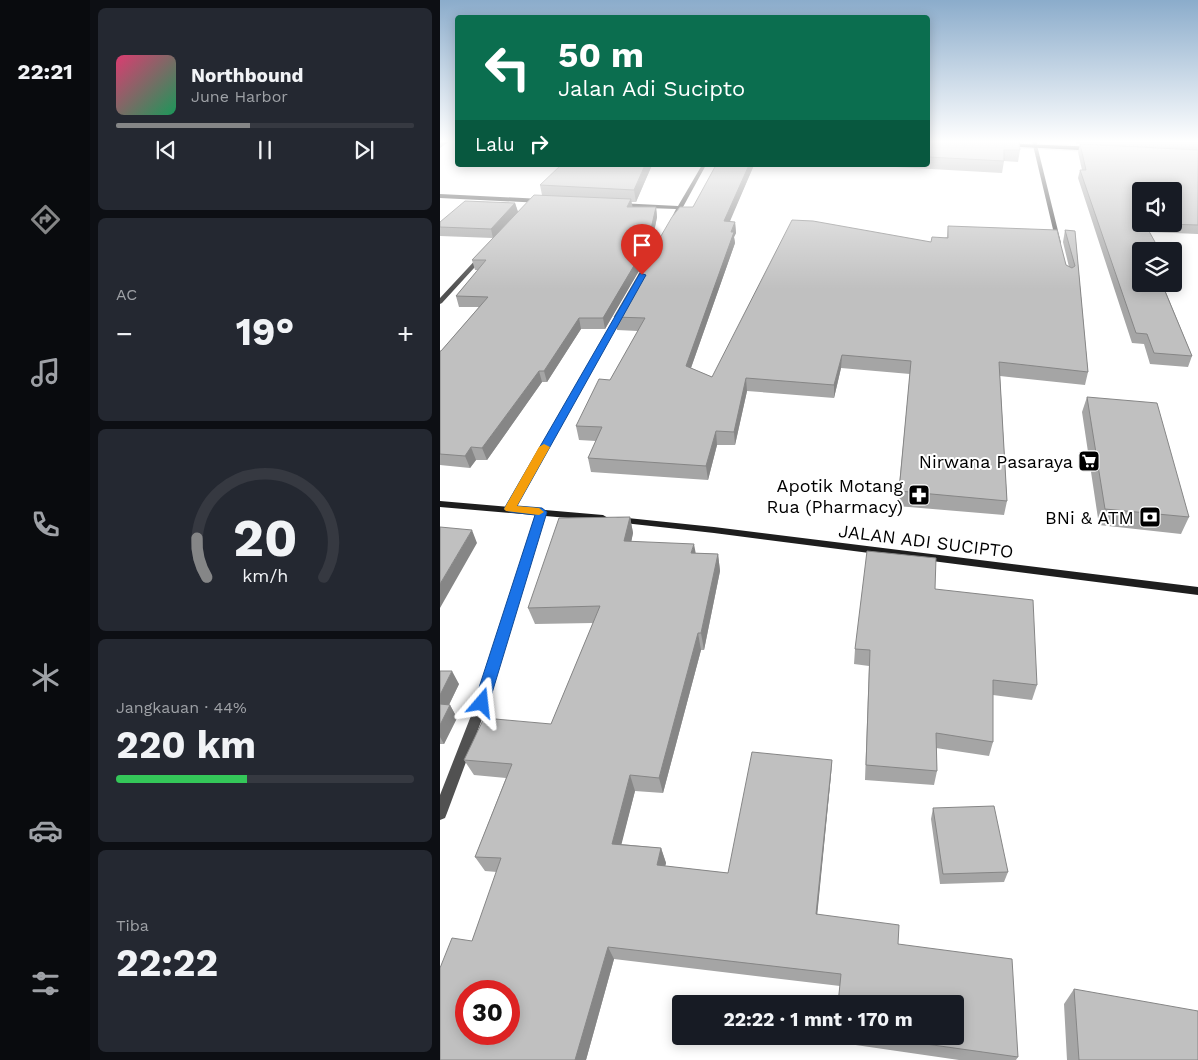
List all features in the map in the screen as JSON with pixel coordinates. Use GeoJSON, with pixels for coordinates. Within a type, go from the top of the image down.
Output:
{"type":"FeatureCollection","features":[{"type":"Feature","properties":{"kind":"street"},"geometry":{"type":"LineString","coordinates":[[670,226],[690,190]]}},
{"type":"Feature","properties":{"kind":"street"},"geometry":{"type":"LineString","coordinates":[[1046,190],[1061,249]]}},
{"type":"Feature","properties":{"kind":"street"},"geometry":{"type":"LineString","coordinates":[[440,196],[553,202]]}},
{"type":"Feature","properties":{"kind":"street"},"geometry":{"type":"LineString","coordinates":[[528,208],[534,201]]}},
{"type":"Feature","properties":{"kind":"street"},"geometry":{"type":"LineString","coordinates":[[612,205],[680,208]]}},
{"type":"Feature","properties":{"kind":"street"},"geometry":{"type":"LineString","coordinates":[[440,302],[487,251]]}},
{"type":"Feature","properties":{"kind":"street"},"geometry":{"type":"LineString","coordinates":[[510,509],[627,303]]}},
{"type":"Feature","properties":{"kind":"street","name":"JALAN ADI SUCIPTO"},"geometry":{"type":"LineString","coordinates":[[440,504],[542,512],[714,530],[1198,591]]}},
{"type":"Feature","properties":{"kind":"street"},"geometry":{"type":"LineString","coordinates":[[440,813],[482,703],[542,512]]}},
{"type":"Feature","properties":{"kind":"building"},"geometry":{"type":"Polygon","coordinates":[[[702,190],[738,190],[724,221],[735,222],[731,232],[734,232],[686,366],[712,377],[792,220],[813,221],[931,242],[932,237],[948,238],[948,226],[1057,230],[1066,265],[1072,268],[1075,266],[1065,230],[1075,231],[1088,372],[999,362],[1007,501],[899,491],[911,361],[842,355],[834,385],[746,378],[734,432],[716,431],[706,466],[588,458],[602,427],[576,426],[599,379],[610,380],[645,318],[614,317],[672,217],[680,207],[693,207],[702,190]]]}},
{"type":"Feature","properties":{"kind":"building"},"geometry":{"type":"Polygon","coordinates":[[[1087,190],[1132,190],[1132,232],[1149,232],[1155,242],[1132,242],[1132,292],[1165,292],[1192,356],[1154,353],[1147,334],[1136,333],[1087,190]]]}},
{"type":"Feature","properties":{"kind":"building"},"geometry":{"type":"Polygon","coordinates":[[[1182,190],[1198,190],[1198,225],[1182,224],[1182,190]]]}},
{"type":"Feature","properties":{"kind":"building"},"geometry":{"type":"Polygon","coordinates":[[[534,195],[631,199],[627,207],[656,207],[648,242],[603,318],[579,318],[544,371],[539,371],[482,448],[471,447],[465,456],[440,454],[440,351],[488,297],[456,296],[486,260],[472,260],[534,195]]]}},
{"type":"Feature","properties":{"kind":"building"},"geometry":{"type":"Polygon","coordinates":[[[465,201],[515,203],[491,229],[440,227],[440,222],[465,201]]]}},
{"type":"Feature","properties":{"kind":"building"},"geometry":{"type":"Polygon","coordinates":[[[1087,397],[1157,403],[1189,517],[1105,509],[1087,397]]]}},
{"type":"Feature","properties":{"kind":"building"},"geometry":{"type":"Polygon","coordinates":[[[630,517],[624,541],[694,544],[691,553],[718,554],[701,633],[698,633],[659,778],[630,775],[612,844],[661,848],[657,865],[728,873],[752,752],[832,760],[816,914],[899,925],[898,944],[1012,959],[1018,1057],[933,1045],[964,1045],[964,995],[839,995],[841,974],[608,947],[575,1060],[440,1060],[440,968],[452,938],[472,941],[501,858],[475,857],[512,764],[464,760],[484,718],[551,724],[600,606],[528,608],[559,518],[630,517]]]}},
{"type":"Feature","properties":{"kind":"building"},"geometry":{"type":"Polygon","coordinates":[[[440,527],[472,530],[440,584],[440,527]]]}},
{"type":"Feature","properties":{"kind":"building"},"geometry":{"type":"Polygon","coordinates":[[[867,551],[936,558],[935,589],[1033,600],[1037,685],[993,680],[993,742],[936,733],[937,771],[866,765],[870,650],[855,649],[867,551]]]}},
{"type":"Feature","properties":{"kind":"building"},"geometry":{"type":"Polygon","coordinates":[[[440,671],[452,671],[440,695],[440,671]]]}},
{"type":"Feature","properties":{"kind":"building"},"geometry":{"type":"Polygon","coordinates":[[[440,704],[450,705],[440,725],[440,704]]]}},
{"type":"Feature","properties":{"kind":"building"},"geometry":{"type":"Polygon","coordinates":[[[994,806],[1008,872],[943,874],[933,808],[994,806]]]}},
{"type":"Feature","properties":{"kind":"building"},"geometry":{"type":"Polygon","coordinates":[[[1074,989],[1198,1011],[1198,1060],[1079,1060],[1074,989]]]}},
{"type":"Feature","properties":{"kind":"slow traffic"},"geometry":{"type":"LineString","coordinates":[[539,512],[510,509],[544,447]]}},
{"type":"Feature","properties":{"kind":"place","name":"Nirwana Pasaraya"},"geometry":{"type":"Point","coordinates":[1089,461]}},
{"type":"Feature","properties":{"kind":"place","name":"Apotik Motang Rua (Pharmacy)"},"geometry":{"type":"Point","coordinates":[919,495]}},
{"type":"Feature","properties":{"kind":"place","name":"BNi & ATM"},"geometry":{"type":"Point","coordinates":[1150,517]}},
{"type":"Feature","properties":{"kind":"route"},"geometry":{"type":"LineString","coordinates":[[482,703],[542,512],[510,509],[642,275]]}}]}
